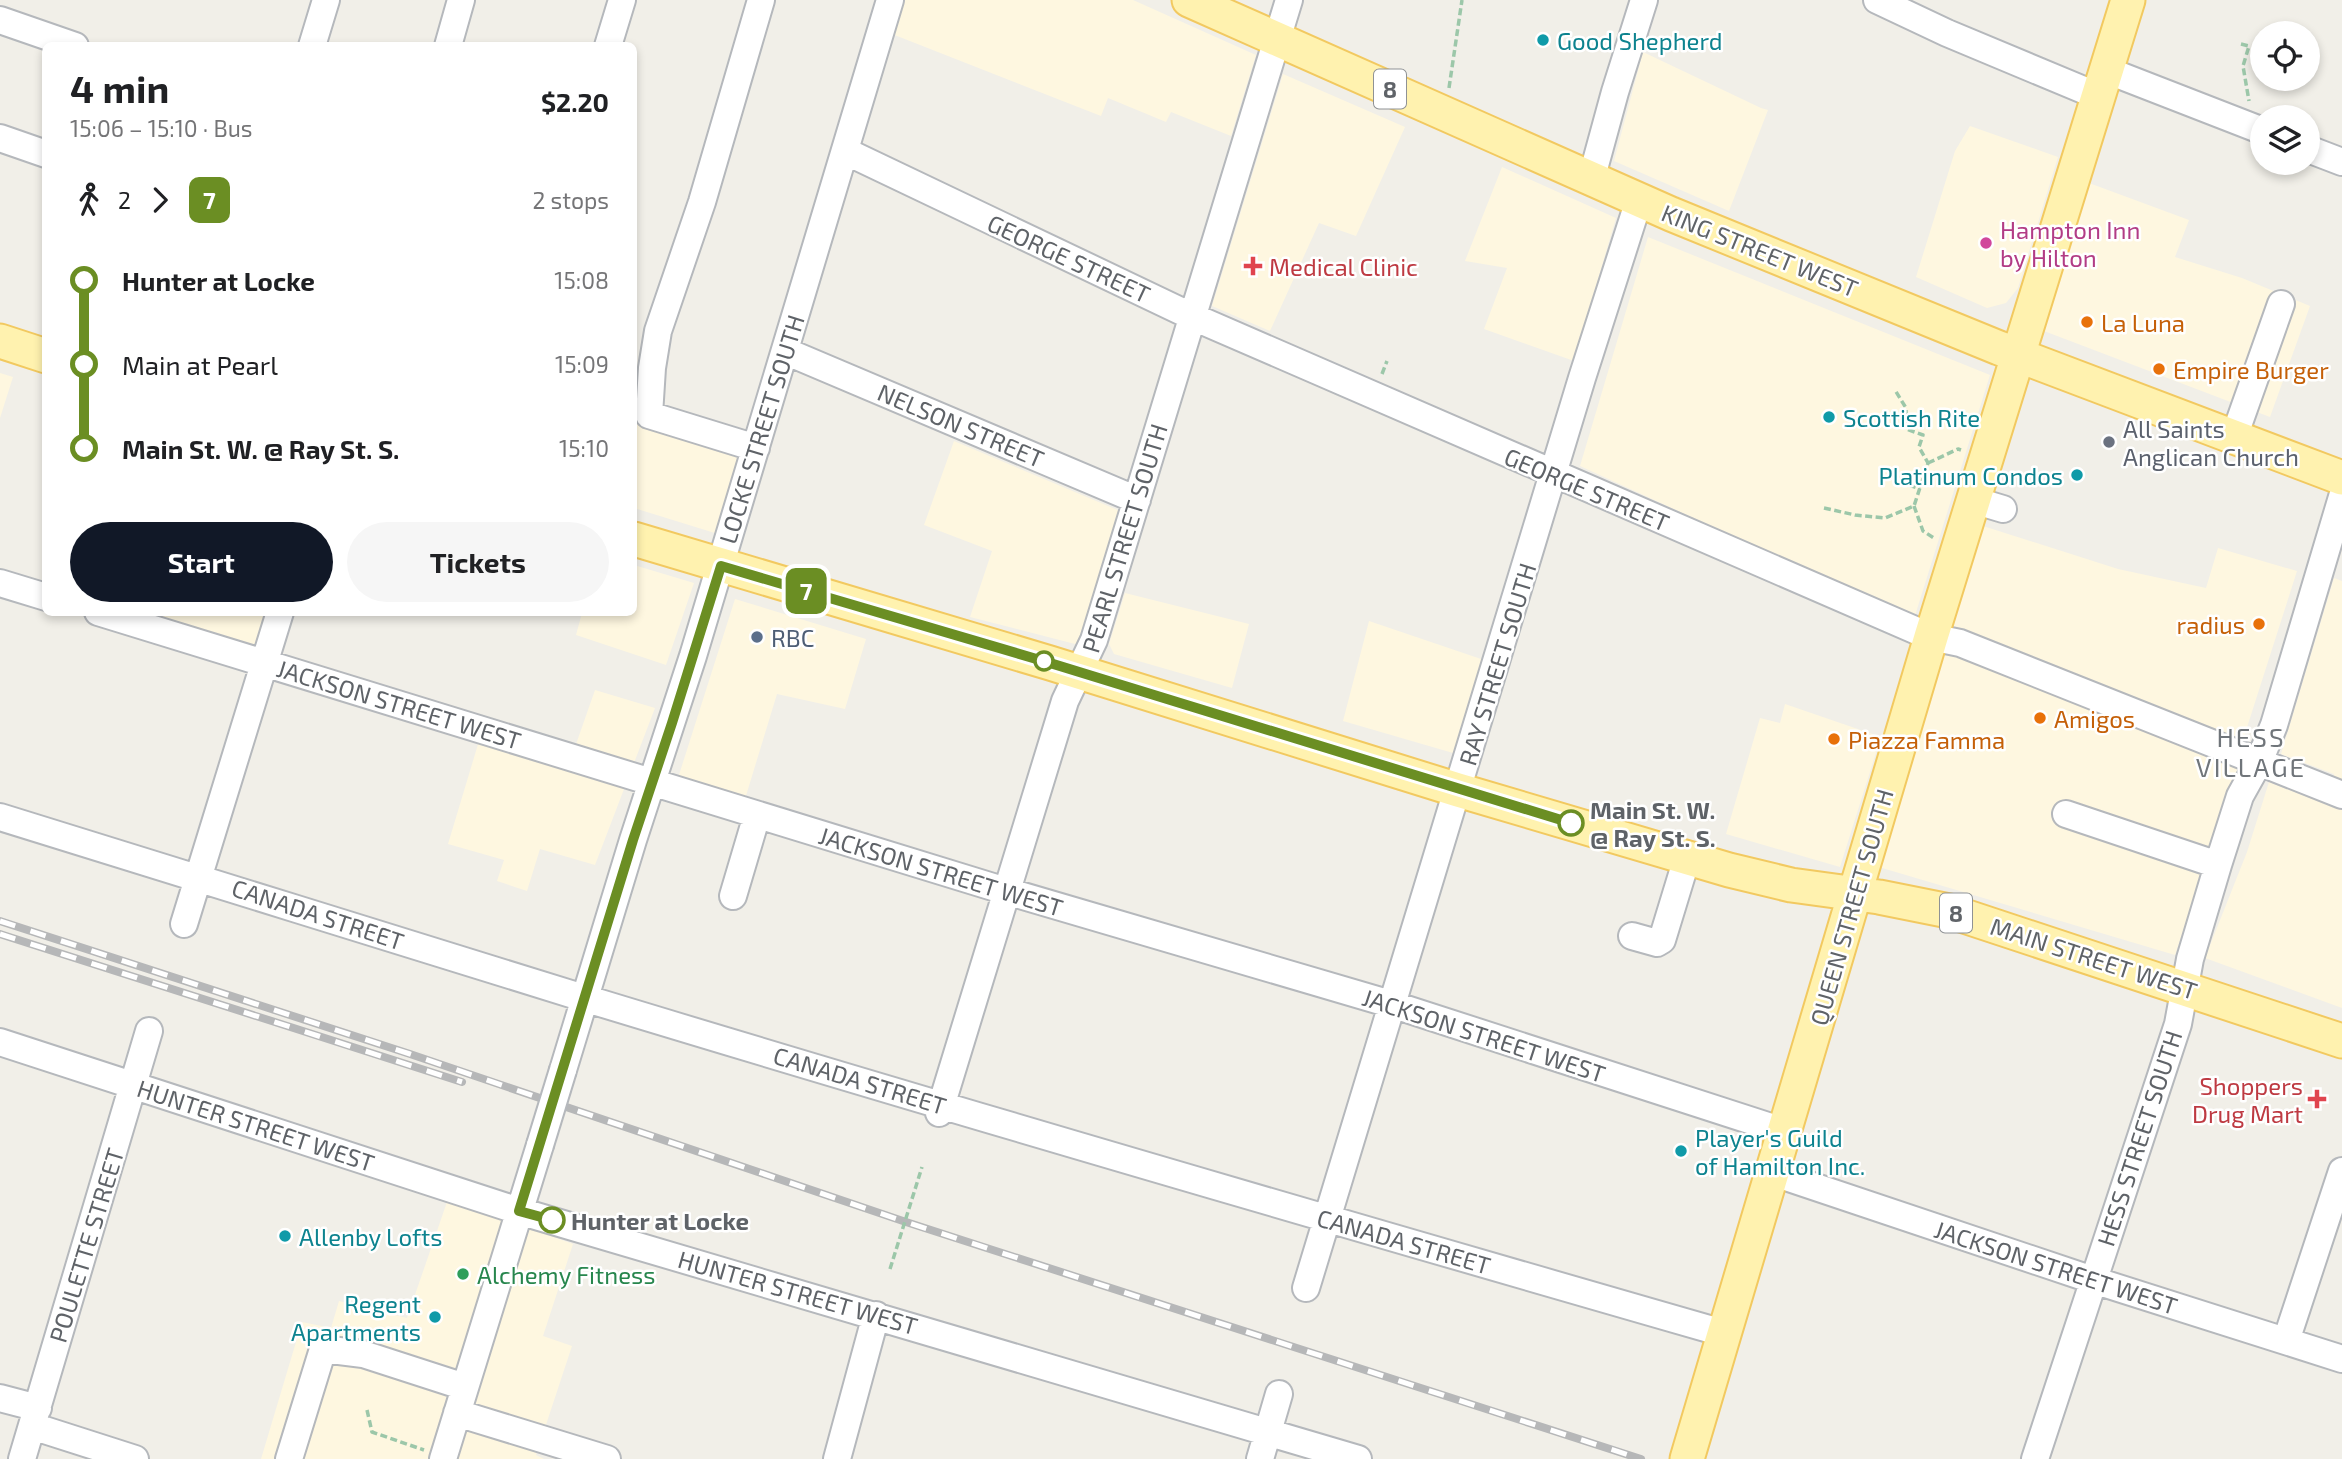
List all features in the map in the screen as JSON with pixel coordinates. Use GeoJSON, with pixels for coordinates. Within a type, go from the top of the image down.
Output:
{"type":"FeatureCollection","features":[{"type":"Feature","properties":{"kind":"main road","name":"KING STREET WEST"},"geometry":{"type":"LineString","coordinates":[[1189,0],[1639,200],[2018,355],[2342,478]]}},
{"type":"Feature","properties":{"kind":"main road","name":"QUEEN STREET SOUTH"},"geometry":{"type":"LineString","coordinates":[[1687,1459],[1931,637],[1988,505],[2018,355],[2128,0]]}},
{"type":"Feature","properties":{"kind":"main road"},"geometry":{"type":"LineString","coordinates":[[0,341],[42,355]]}},
{"type":"Feature","properties":{"kind":"main road","name":"MAIN STREET WEST"},"geometry":{"type":"LineString","coordinates":[[637,540],[1687,858],[1791,886],[1949,911],[2342,1041]]}},
{"type":"Feature","properties":{"kind":"street"},"geometry":{"type":"LineString","coordinates":[[313,42],[326,0]]}},
{"type":"Feature","properties":{"kind":"street"},"geometry":{"type":"LineString","coordinates":[[449,42],[461,0]]}},
{"type":"Feature","properties":{"kind":"street"},"geometry":{"type":"LineString","coordinates":[[609,42],[622,0]]}},
{"type":"Feature","properties":{"kind":"street"},"geometry":{"type":"LineString","coordinates":[[756,448],[649,415],[658,331],[702,202],[761,0]]}},
{"type":"Feature","properties":{"kind":"street","name":"LOCKE STREET SOUTH"},"geometry":{"type":"LineString","coordinates":[[437,1456],[457,1413],[633,840],[721,566],[890,0]]}},
{"type":"Feature","properties":{"kind":"street","name":"PEARL STREET SOUTH"},"geometry":{"type":"LineString","coordinates":[[941,1109],[1065,701],[1094,640],[1289,0]]}},
{"type":"Feature","properties":{"kind":"street"},"geometry":{"type":"LineString","coordinates":[[1591,180],[1644,0]]}},
{"type":"Feature","properties":{"kind":"street"},"geometry":{"type":"LineString","coordinates":[[1877,0],[1947,33],[2102,83],[2250,119]]}},
{"type":"Feature","properties":{"kind":"street"},"geometry":{"type":"LineString","coordinates":[[0,20],[63,42]]}},
{"type":"Feature","properties":{"kind":"street"},"geometry":{"type":"LineString","coordinates":[[0,138],[42,153]]}},
{"type":"Feature","properties":{"kind":"street","name":"GEORGE STREET"},"geometry":{"type":"LineString","coordinates":[[845,151],[1191,316],[1554,475],[1931,637],[1960,643],[2092,693],[2119,707],[2342,795]]}},
{"type":"Feature","properties":{"kind":"street"},"geometry":{"type":"LineString","coordinates":[[2320,154],[2342,162]]}},
{"type":"Feature","properties":{"kind":"street","name":"RAY STREET SOUTH"},"geometry":{"type":"LineString","coordinates":[[1306,1288],[1639,200]]}},
{"type":"Feature","properties":{"kind":"street"},"geometry":{"type":"LineString","coordinates":[[2234,436],[2281,304]]}},
{"type":"Feature","properties":{"kind":"street","name":"NELSON STREET"},"geometry":{"type":"LineString","coordinates":[[785,351],[1137,500]]}},
{"type":"Feature","properties":{"kind":"street","name":"HESS STREET SOUTH"},"geometry":{"type":"LineString","coordinates":[[2035,1459],[2175,1031],[2190,959],[2218,864],[2240,796],[2259,762],[2274,725],[2342,497]]}},
{"type":"Feature","properties":{"kind":"street"},"geometry":{"type":"LineString","coordinates":[[0,583],[42,596]]}},
{"type":"Feature","properties":{"kind":"street","name":"JACKSON STREET WEST"},"geometry":{"type":"LineString","coordinates":[[111,616],[1006,891],[1394,1005],[1783,1131]]}},
{"type":"Feature","properties":{"kind":"street"},"geometry":{"type":"LineString","coordinates":[[184,924],[279,616]]}},
{"type":"Feature","properties":{"kind":"street"},"geometry":{"type":"LineString","coordinates":[[2067,814],[2218,864]]}},
{"type":"Feature","properties":{"kind":"street"},"geometry":{"type":"LineString","coordinates":[[733,896],[757,815]]}},
{"type":"Feature","properties":{"kind":"street","name":"CANADA STREET"},"geometry":{"type":"LineString","coordinates":[[0,817],[941,1109],[1723,1334]]}},
{"type":"Feature","properties":{"kind":"street"},"geometry":{"type":"LineString","coordinates":[[1632,936],[1657,943],[1662,940],[1687,858]]}},
{"type":"Feature","properties":{"kind":"street","name":"POULETTE STREET"},"geometry":{"type":"LineString","coordinates":[[22,1459],[149,1031]]}},
{"type":"Feature","properties":{"kind":"street","name":"HUNTER STREET WEST"},"geometry":{"type":"LineString","coordinates":[[0,1042],[519,1211],[1357,1459]]}},
{"type":"Feature","properties":{"kind":"street"},"geometry":{"type":"LineString","coordinates":[[2286,1340],[2342,1171]]}},
{"type":"Feature","properties":{"kind":"street","name":"JACKSON STREET WEST"},"geometry":{"type":"LineString","coordinates":[[1771,1172],[2093,1280],[2342,1359]]}},
{"type":"Feature","properties":{"kind":"street"},"geometry":{"type":"LineString","coordinates":[[837,1459],[876,1315]]}},
{"type":"Feature","properties":{"kind":"street"},"geometry":{"type":"LineString","coordinates":[[289,1459],[323,1349],[363,1354],[465,1387]]}},
{"type":"Feature","properties":{"kind":"street"},"geometry":{"type":"LineString","coordinates":[[1260,1459],[1279,1394]]}},
{"type":"Feature","properties":{"kind":"street"},"geometry":{"type":"LineString","coordinates":[[0,1398],[35,1417],[135,1459]]}},
{"type":"Feature","properties":{"kind":"street"},"geometry":{"type":"LineString","coordinates":[[457,1413],[607,1459]]}},
{"type":"Feature","properties":{"kind":"path"},"geometry":{"type":"LineString","coordinates":[[1449,88],[1462,0]]}},
{"type":"Feature","properties":{"kind":"path"},"geometry":{"type":"LineString","coordinates":[[2241,44],[2249,46],[2243,66],[2253,105]]}},
{"type":"Feature","properties":{"kind":"path"},"geometry":{"type":"LineString","coordinates":[[1895,390],[1906,408],[1906,429],[1923,435],[1919,447],[1928,463],[1914,506],[1923,531],[1944,544]]}},
{"type":"Feature","properties":{"kind":"path"},"geometry":{"type":"LineString","coordinates":[[1928,463],[1958,449],[1965,452]]}},
{"type":"Feature","properties":{"kind":"path"},"geometry":{"type":"LineString","coordinates":[[1909,485],[1920,489]]}},
{"type":"Feature","properties":{"kind":"path"},"geometry":{"type":"LineString","coordinates":[[1824,508],[1885,518],[1914,506]]}},
{"type":"Feature","properties":{"kind":"path"},"geometry":{"type":"LineString","coordinates":[[890,1269],[922,1167]]}},
{"type":"Feature","properties":{"kind":"path"},"geometry":{"type":"LineString","coordinates":[[367,1410],[372,1432],[437,1456]]}},
{"type":"Feature","properties":{"kind":"shaded area"},"geometry":{"type":"Polygon","coordinates":[[[902,0],[1133,0],[1256,55],[1231,136],[1171,112],[1166,122],[1108,98],[1101,116],[892,34],[902,0]]]}},
{"type":"Feature","properties":{"kind":"shaded area"},"geometry":{"type":"Polygon","coordinates":[[[1643,52],[1768,110],[1729,211],[1614,161],[1643,52]]]}},
{"type":"Feature","properties":{"kind":"shaded area"},"geometry":{"type":"Polygon","coordinates":[[[1283,74],[1405,127],[1356,236],[1319,223],[1270,331],[1212,306],[1283,74]]]}},
{"type":"Feature","properties":{"kind":"shaded area"},"geometry":{"type":"Polygon","coordinates":[[[1970,126],[2058,157],[2018,288],[2006,303],[1987,308],[1916,277],[1955,151],[1970,126]]]}},
{"type":"Feature","properties":{"kind":"shaded area"},"geometry":{"type":"Polygon","coordinates":[[[1502,167],[1616,218],[1574,361],[1484,329],[1507,268],[1465,261],[1502,167]]]}},
{"type":"Feature","properties":{"kind":"shaded area"},"geometry":{"type":"Polygon","coordinates":[[[2089,183],[2189,220],[2175,257],[2242,278],[2310,306],[2270,417],[2044,331],[2089,183]]]}},
{"type":"Feature","properties":{"kind":"shaded area"},"geometry":{"type":"Polygon","coordinates":[[[1648,237],[1990,375],[1914,619],[1580,466],[1648,237]]]}},
{"type":"Feature","properties":{"kind":"shaded area"},"geometry":{"type":"Polygon","coordinates":[[[0,373],[13,377],[0,418],[0,373]]]}},
{"type":"Feature","properties":{"kind":"shaded area"},"geometry":{"type":"Polygon","coordinates":[[[637,404],[748,435],[718,534],[637,509],[637,404]]]}},
{"type":"Feature","properties":{"kind":"shaded area"},"geometry":{"type":"Polygon","coordinates":[[[954,441],[1120,511],[1079,645],[970,617],[992,551],[924,525],[954,441]]]}},
{"type":"Feature","properties":{"kind":"shaded area"},"geometry":{"type":"Polygon","coordinates":[[[1983,526],[2118,569],[2206,588],[2218,548],[2297,571],[2242,743],[1948,631],[1983,526]]]}},
{"type":"Feature","properties":{"kind":"shaded area"},"geometry":{"type":"Polygon","coordinates":[[[637,566],[694,583],[666,665],[576,635],[581,616],[637,616],[637,566]]]}},
{"type":"Feature","properties":{"kind":"shaded area"},"geometry":{"type":"Polygon","coordinates":[[[2334,578],[2342,581],[2342,1008],[2205,958],[2247,852],[2269,782],[2325,804],[2334,774],[2281,754],[2334,578]]]}},
{"type":"Feature","properties":{"kind":"shaded area"},"geometry":{"type":"Polygon","coordinates":[[[1125,593],[1249,624],[1232,688],[1114,654],[1109,644],[1125,593]]]}},
{"type":"Feature","properties":{"kind":"shaded area"},"geometry":{"type":"Polygon","coordinates":[[[735,599],[866,639],[845,709],[777,694],[745,799],[678,778],[735,599]]]}},
{"type":"Feature","properties":{"kind":"shaded area"},"geometry":{"type":"Polygon","coordinates":[[[153,616],[267,616],[257,648],[153,616]]]}},
{"type":"Feature","properties":{"kind":"shaded area"},"geometry":{"type":"Polygon","coordinates":[[[1369,621],[1484,660],[1453,753],[1343,721],[1369,621]]]}},
{"type":"Feature","properties":{"kind":"shaded area"},"geometry":{"type":"Polygon","coordinates":[[[1941,646],[2239,764],[2175,955],[1872,865],[1941,646]]]}},
{"type":"Feature","properties":{"kind":"shaded area"},"geometry":{"type":"Polygon","coordinates":[[[595,690],[655,708],[595,865],[540,849],[527,891],[497,881],[504,860],[448,844],[485,721],[575,747],[595,690]]]}},
{"type":"Feature","properties":{"kind":"shaded area"},"geometry":{"type":"Polygon","coordinates":[[[1785,704],[1881,737],[1840,867],[1726,834],[1760,718],[1780,723],[1785,704]]]}},
{"type":"Feature","properties":{"kind":"shaded area"},"geometry":{"type":"Polygon","coordinates":[[[448,1199],[573,1244],[543,1336],[572,1346],[536,1455],[544,1459],[261,1459],[302,1322],[331,1328],[339,1301],[407,1318],[448,1199]]]}},
{"type":"Feature","properties":{"kind":"railway"},"geometry":{"type":"LineString","coordinates":[[0,921],[410,1054],[903,1221],[1641,1459]]}},
{"type":"Feature","properties":{"kind":"railway"},"geometry":{"type":"LineString","coordinates":[[0,934],[462,1082]]}},
{"type":"Feature","properties":{"kind":"bus line","name":"7"},"geometry":{"type":"LineString","coordinates":[[552,1220],[519,1211],[721,566],[1050,663],[1571,823]]}},
{"type":"Feature","properties":{"kind":"place","name":"Good Shepherd"},"geometry":{"type":"Point","coordinates":[1543,40]}},
{"type":"Feature","properties":{"kind":"place","name":"Hampton Inn by Hilton"},"geometry":{"type":"Point","coordinates":[1986,243]}},
{"type":"Feature","properties":{"kind":"place","name":"Medical Clinic"},"geometry":{"type":"Point","coordinates":[1253,266]}},
{"type":"Feature","properties":{"kind":"place","name":"La Luna"},"geometry":{"type":"Point","coordinates":[2087,322]}},
{"type":"Feature","properties":{"kind":"place","name":"Empire Burger"},"geometry":{"type":"Point","coordinates":[2159,369]}},
{"type":"Feature","properties":{"kind":"place","name":"Scottish Rite"},"geometry":{"type":"Point","coordinates":[1829,417]}},
{"type":"Feature","properties":{"kind":"place","name":"All Saints Anglican Church"},"geometry":{"type":"Point","coordinates":[2109,442]}},
{"type":"Feature","properties":{"kind":"place","name":"Platinum Condos"},"geometry":{"type":"Point","coordinates":[2077,475]}},
{"type":"Feature","properties":{"kind":"place","name":"radius"},"geometry":{"type":"Point","coordinates":[2259,624]}},
{"type":"Feature","properties":{"kind":"place","name":"RBC"},"geometry":{"type":"Point","coordinates":[757,637]}},
{"type":"Feature","properties":{"kind":"place","name":"Amigos"},"geometry":{"type":"Point","coordinates":[2040,718]}},
{"type":"Feature","properties":{"kind":"place","name":"Piazza Famma"},"geometry":{"type":"Point","coordinates":[1834,739]}},
{"type":"Feature","properties":{"kind":"place","name":"Main St. W. @ Ray St. S."},"geometry":{"type":"Point","coordinates":[1571,823]}},
{"type":"Feature","properties":{"kind":"place","name":"Shoppers Drug Mart"},"geometry":{"type":"Point","coordinates":[2317,1099]}},
{"type":"Feature","properties":{"kind":"place","name":"Player's Guild of Hamilton Inc."},"geometry":{"type":"Point","coordinates":[1681,1151]}},
{"type":"Feature","properties":{"kind":"place","name":"Hunter at Locke"},"geometry":{"type":"Point","coordinates":[552,1220]}},
{"type":"Feature","properties":{"kind":"place","name":"Allenby Lofts"},"geometry":{"type":"Point","coordinates":[285,1236]}},
{"type":"Feature","properties":{"kind":"place","name":"Alchemy Fitness"},"geometry":{"type":"Point","coordinates":[463,1274]}},
{"type":"Feature","properties":{"kind":"place","name":"Regent Apartments"},"geometry":{"type":"Point","coordinates":[435,1317]}},
{"type":"Feature","properties":{"kind":"district","name":"HESS VILLAGE"},"geometry":{"type":"Point","coordinates":[2251,751]}}]}
